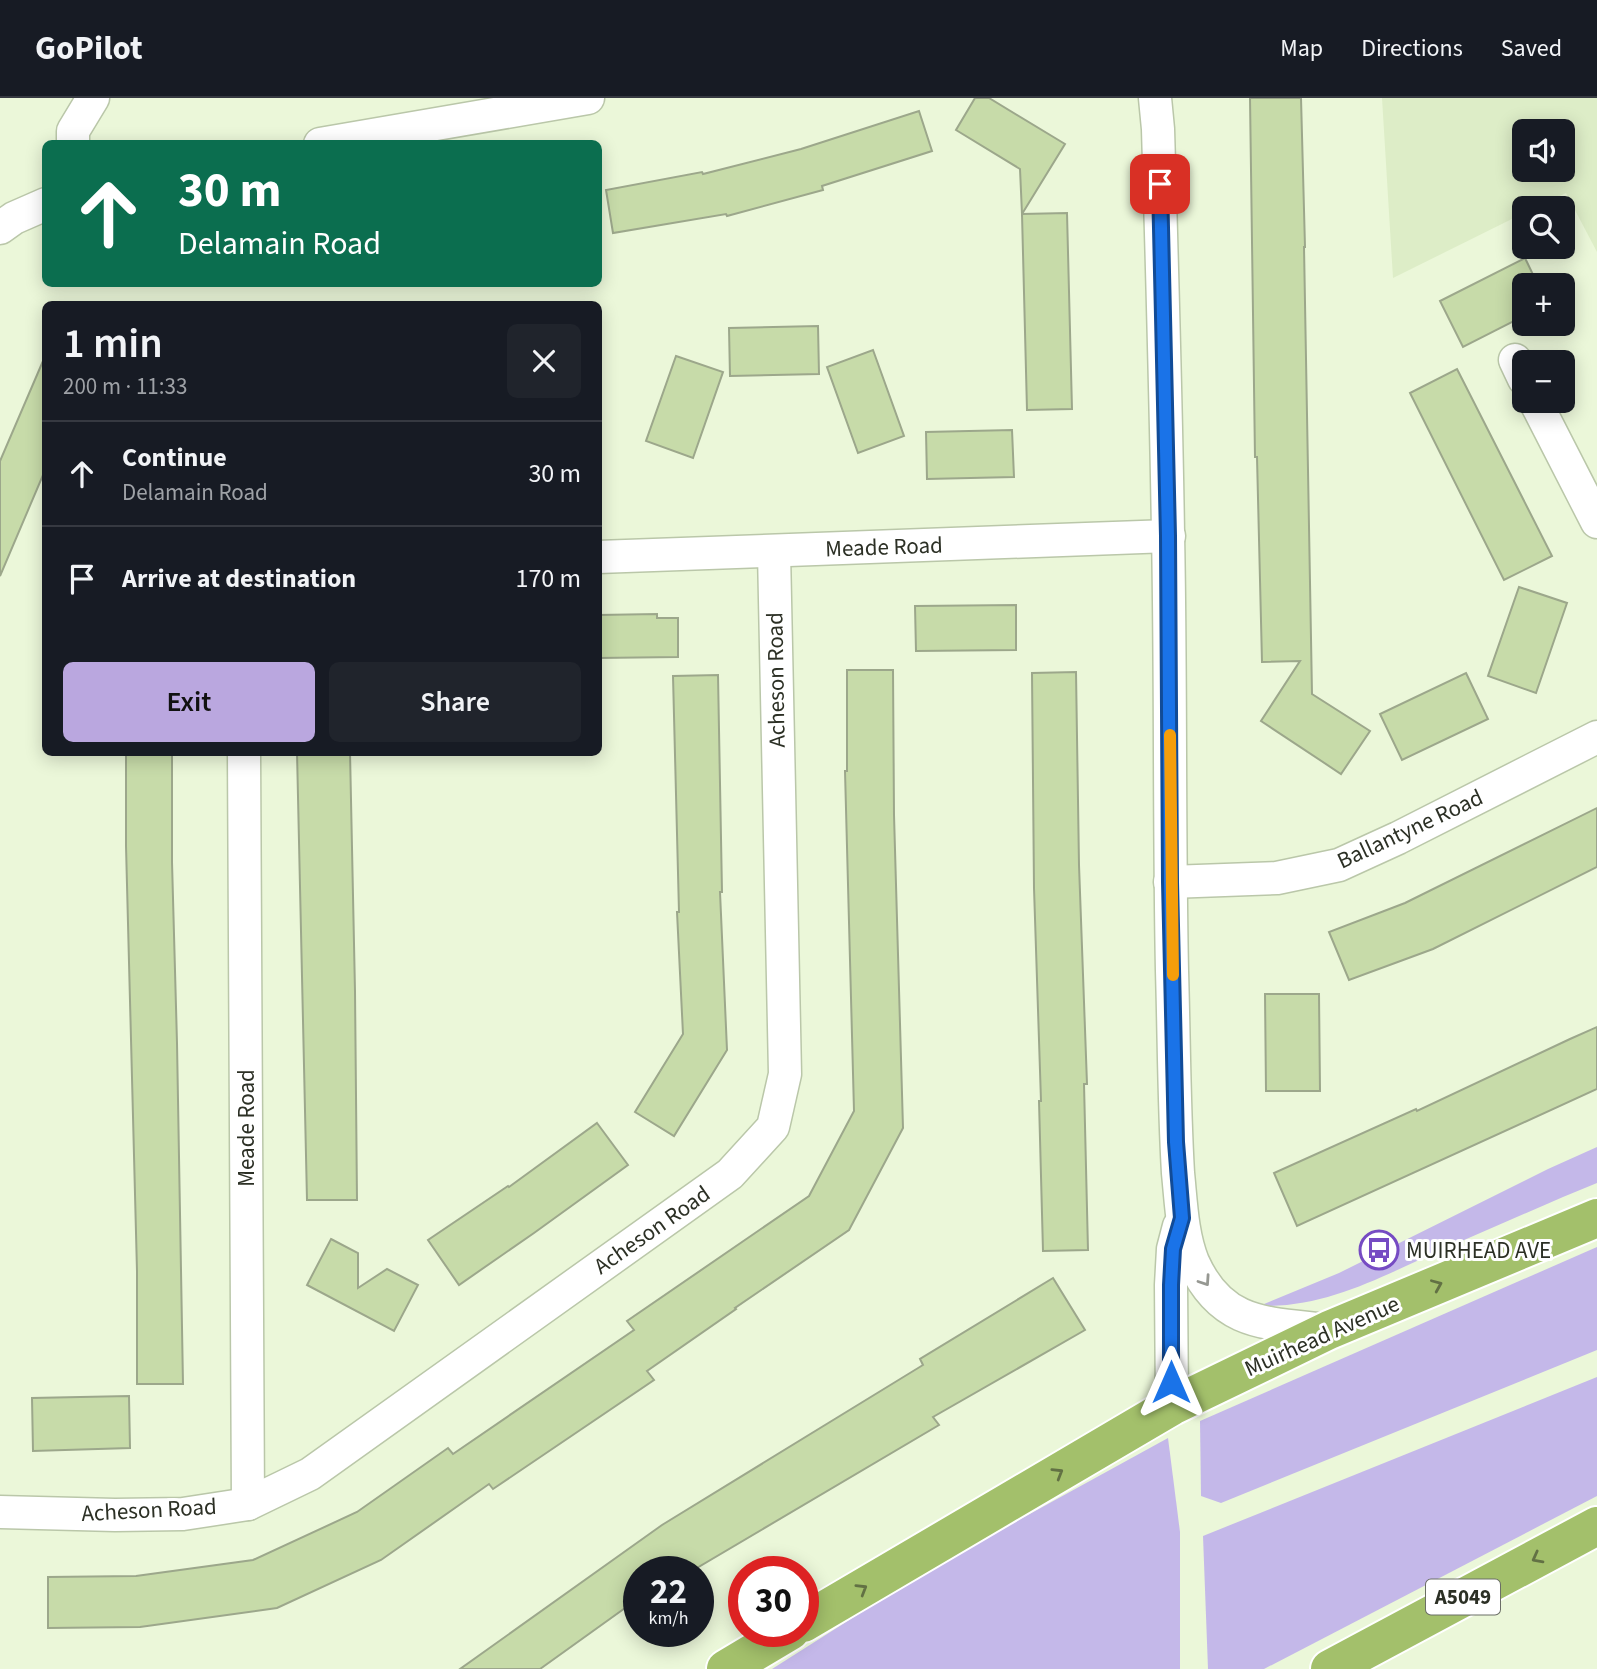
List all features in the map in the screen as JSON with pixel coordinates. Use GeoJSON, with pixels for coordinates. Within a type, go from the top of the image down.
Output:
{"type":"FeatureCollection","features":[{"type":"Feature","properties":{"kind":"highway","name":"Muirhead Avenue"},"geometry":{"type":"LineString","coordinates":[[819,1614],[1172,1406],[1329,1330],[1597,1218]]}},
{"type":"Feature","properties":{"kind":"highway","name":"A5049"},"geometry":{"type":"LineString","coordinates":[[1330,1669],[1597,1526]]}},
{"type":"Feature","properties":{"kind":"highway"},"geometry":{"type":"LineString","coordinates":[[726,1669],[763,1647]]}},
{"type":"Feature","properties":{"kind":"street"},"geometry":{"type":"LineString","coordinates":[[73,140],[73,131],[93,98]]}},
{"type":"Feature","properties":{"kind":"street"},"geometry":{"type":"LineString","coordinates":[[343,140],[588,98]]}},
{"type":"Feature","properties":{"kind":"street"},"geometry":{"type":"LineString","coordinates":[[1155,98],[1168,536],[1170,882],[1176,1142],[1182,1218],[1193,1261],[1204,1282],[1224,1306],[1248,1319],[1329,1330]]}},
{"type":"Feature","properties":{"kind":"street"},"geometry":{"type":"LineString","coordinates":[[0,228],[14,218],[42,206]]}},
{"type":"Feature","properties":{"kind":"street"},"geometry":{"type":"LineString","coordinates":[[1541,413],[1597,522]]}},
{"type":"Feature","properties":{"kind":"street","name":"Meade Road"},"geometry":{"type":"LineString","coordinates":[[602,557],[1168,536]]}},
{"type":"Feature","properties":{"kind":"street","name":"Acheson Road"},"geometry":{"type":"LineString","coordinates":[[0,1512],[183,1514],[248,1504],[310,1474],[730,1174],[773,1127],[785,1074],[774,552]]}},
{"type":"Feature","properties":{"kind":"street","name":"Ballantyne Road"},"geometry":{"type":"LineString","coordinates":[[1170,882],[1277,878],[1339,865],[1597,737]]}},
{"type":"Feature","properties":{"kind":"street","name":"Meade Road"},"geometry":{"type":"LineString","coordinates":[[244,756],[248,1504]]}},
{"type":"Feature","properties":{"kind":"street"},"geometry":{"type":"LineString","coordinates":[[1172,1406],[1172,1261],[1182,1218]]}},
{"type":"Feature","properties":{"kind":"shaded area"},"geometry":{"type":"Polygon","coordinates":[[[1382,98],[1597,98],[1597,252],[1575,210],[1575,196],[1568,196],[1566,193],[1560,196],[1512,196],[1512,219],[1393,278],[1382,98]]]}},
{"type":"Feature","properties":{"kind":"shaded area"},"geometry":{"type":"Polygon","coordinates":[[[1597,1147],[1597,1183],[1349,1290],[1307,1302],[1262,1306],[1339,1273],[1597,1147]]]}},
{"type":"Feature","properties":{"kind":"shaded area"},"geometry":{"type":"Polygon","coordinates":[[[1597,1247],[1597,1350],[1221,1503],[1201,1496],[1200,1421],[1597,1247]]]}},
{"type":"Feature","properties":{"kind":"shaded area"},"geometry":{"type":"Polygon","coordinates":[[[1597,1377],[1597,1496],[1264,1669],[1208,1669],[1203,1536],[1597,1377]]]}},
{"type":"Feature","properties":{"kind":"shaded area"},"geometry":{"type":"Polygon","coordinates":[[[1168,1438],[1180,1532],[1180,1669],[772,1669],[807,1647],[819,1647],[819,1639],[931,1568],[1168,1438]]]}},
{"type":"Feature","properties":{"kind":"building"},"geometry":{"type":"Polygon","coordinates":[[[975,98],[989,98],[1065,144],[1022,214],[1020,169],[956,130],[975,98]]]}},
{"type":"Feature","properties":{"kind":"building"},"geometry":{"type":"Polygon","coordinates":[[[1250,98],[1301,98],[1312,694],[1370,731],[1341,774],[1261,721],[1300,661],[1262,662],[1255,457],[1250,98]]]}},
{"type":"Feature","properties":{"kind":"building"},"geometry":{"type":"Polygon","coordinates":[[[919,111],[932,151],[822,186],[823,190],[727,216],[726,214],[613,233],[606,190],[702,172],[703,174],[801,149],[919,111]]]}},
{"type":"Feature","properties":{"kind":"building"},"geometry":{"type":"Polygon","coordinates":[[[1067,213],[1072,409],[1027,410],[1022,214],[1067,213]]]}},
{"type":"Feature","properties":{"kind":"building"},"geometry":{"type":"Polygon","coordinates":[[[1523,259],[1532,273],[1512,273],[1512,322],[1463,347],[1440,301],[1523,259]]]}},
{"type":"Feature","properties":{"kind":"building"},"geometry":{"type":"Polygon","coordinates":[[[818,326],[819,374],[730,376],[729,328],[818,326]]]}},
{"type":"Feature","properties":{"kind":"building"},"geometry":{"type":"Polygon","coordinates":[[[873,350],[904,436],[858,453],[827,367],[873,350]]]}},
{"type":"Feature","properties":{"kind":"building"},"geometry":{"type":"Polygon","coordinates":[[[676,356],[723,372],[693,458],[646,441],[676,356]]]}},
{"type":"Feature","properties":{"kind":"building"},"geometry":{"type":"Polygon","coordinates":[[[42,363],[42,477],[0,576],[0,461],[42,363]]]}},
{"type":"Feature","properties":{"kind":"building"},"geometry":{"type":"Polygon","coordinates":[[[1457,369],[1552,556],[1504,580],[1410,393],[1457,369]]]}},
{"type":"Feature","properties":{"kind":"building"},"geometry":{"type":"Polygon","coordinates":[[[1012,430],[1014,477],[927,479],[926,432],[1012,430]]]}},
{"type":"Feature","properties":{"kind":"building"},"geometry":{"type":"Polygon","coordinates":[[[1519,587],[1567,603],[1536,693],[1488,676],[1519,587]]]}},
{"type":"Feature","properties":{"kind":"building"},"geometry":{"type":"Polygon","coordinates":[[[1016,605],[1016,650],[916,651],[915,606],[1016,605]]]}},
{"type":"Feature","properties":{"kind":"building"},"geometry":{"type":"Polygon","coordinates":[[[657,614],[657,618],[678,618],[678,657],[602,658],[602,615],[657,614]]]}},
{"type":"Feature","properties":{"kind":"building"},"geometry":{"type":"Polygon","coordinates":[[[847,670],[893,670],[894,815],[903,1128],[849,1230],[647,1371],[654,1380],[493,1489],[489,1484],[381,1560],[277,1608],[140,1627],[48,1628],[48,1577],[136,1576],[253,1560],[357,1512],[448,1448],[453,1454],[634,1330],[627,1321],[809,1196],[854,1111],[845,771],[847,670]]]}},
{"type":"Feature","properties":{"kind":"building"},"geometry":{"type":"Polygon","coordinates":[[[1076,672],[1079,865],[1087,1084],[1084,1084],[1088,1250],[1043,1251],[1032,673],[1076,672]]]}},
{"type":"Feature","properties":{"kind":"building"},"geometry":{"type":"Polygon","coordinates":[[[1466,673],[1488,719],[1402,760],[1380,714],[1466,673]]]}},
{"type":"Feature","properties":{"kind":"building"},"geometry":{"type":"Polygon","coordinates":[[[718,675],[720,892],[727,1050],[674,1136],[635,1112],[683,1034],[677,912],[673,676],[718,675]]]}},
{"type":"Feature","properties":{"kind":"building"},"geometry":{"type":"Polygon","coordinates":[[[126,756],[172,756],[183,1384],[137,1384],[137,1271],[126,756]]]}},
{"type":"Feature","properties":{"kind":"building"},"geometry":{"type":"Polygon","coordinates":[[[297,756],[350,756],[357,1200],[307,1200],[297,756]]]}},
{"type":"Feature","properties":{"kind":"building"},"geometry":{"type":"Polygon","coordinates":[[[1597,808],[1597,867],[1433,949],[1349,980],[1329,932],[1405,903],[1597,808]]]}},
{"type":"Feature","properties":{"kind":"building"},"geometry":{"type":"Polygon","coordinates":[[[1265,994],[1319,994],[1320,1091],[1266,1091],[1265,994]]]}},
{"type":"Feature","properties":{"kind":"building"},"geometry":{"type":"Polygon","coordinates":[[[1597,1027],[1597,1089],[1297,1226],[1274,1173],[1416,1109],[1417,1111],[1597,1027]]]}},
{"type":"Feature","properties":{"kind":"building"},"geometry":{"type":"Polygon","coordinates":[[[597,1123],[628,1165],[459,1285],[428,1240],[509,1187],[597,1123]]]}},
{"type":"Feature","properties":{"kind":"building"},"geometry":{"type":"Polygon","coordinates":[[[331,1239],[358,1253],[358,1288],[387,1269],[418,1285],[394,1331],[307,1285],[331,1239]]]}},
{"type":"Feature","properties":{"kind":"building"},"geometry":{"type":"Polygon","coordinates":[[[1053,1278],[1085,1330],[933,1417],[939,1425],[714,1558],[623,1556],[623,1609],[540,1669],[460,1669],[662,1525],[923,1365],[920,1359],[1053,1278]]]}},
{"type":"Feature","properties":{"kind":"building"},"geometry":{"type":"Polygon","coordinates":[[[129,1396],[130,1448],[33,1451],[32,1398],[129,1396]]]}},
{"type":"Feature","properties":{"kind":"slow traffic"},"geometry":{"type":"LineString","coordinates":[[1170,735],[1173,975]]}},
{"type":"Feature","properties":{"kind":"place","name":"MUIRHEAD AVE"},"geometry":{"type":"Point","coordinates":[1379,1250]}},
{"type":"Feature","properties":{"kind":"route"},"geometry":{"type":"LineString","coordinates":[[1160,184],[1168,536],[1170,882],[1176,1142],[1182,1218],[1173,1249],[1171,1382]]}}]}
